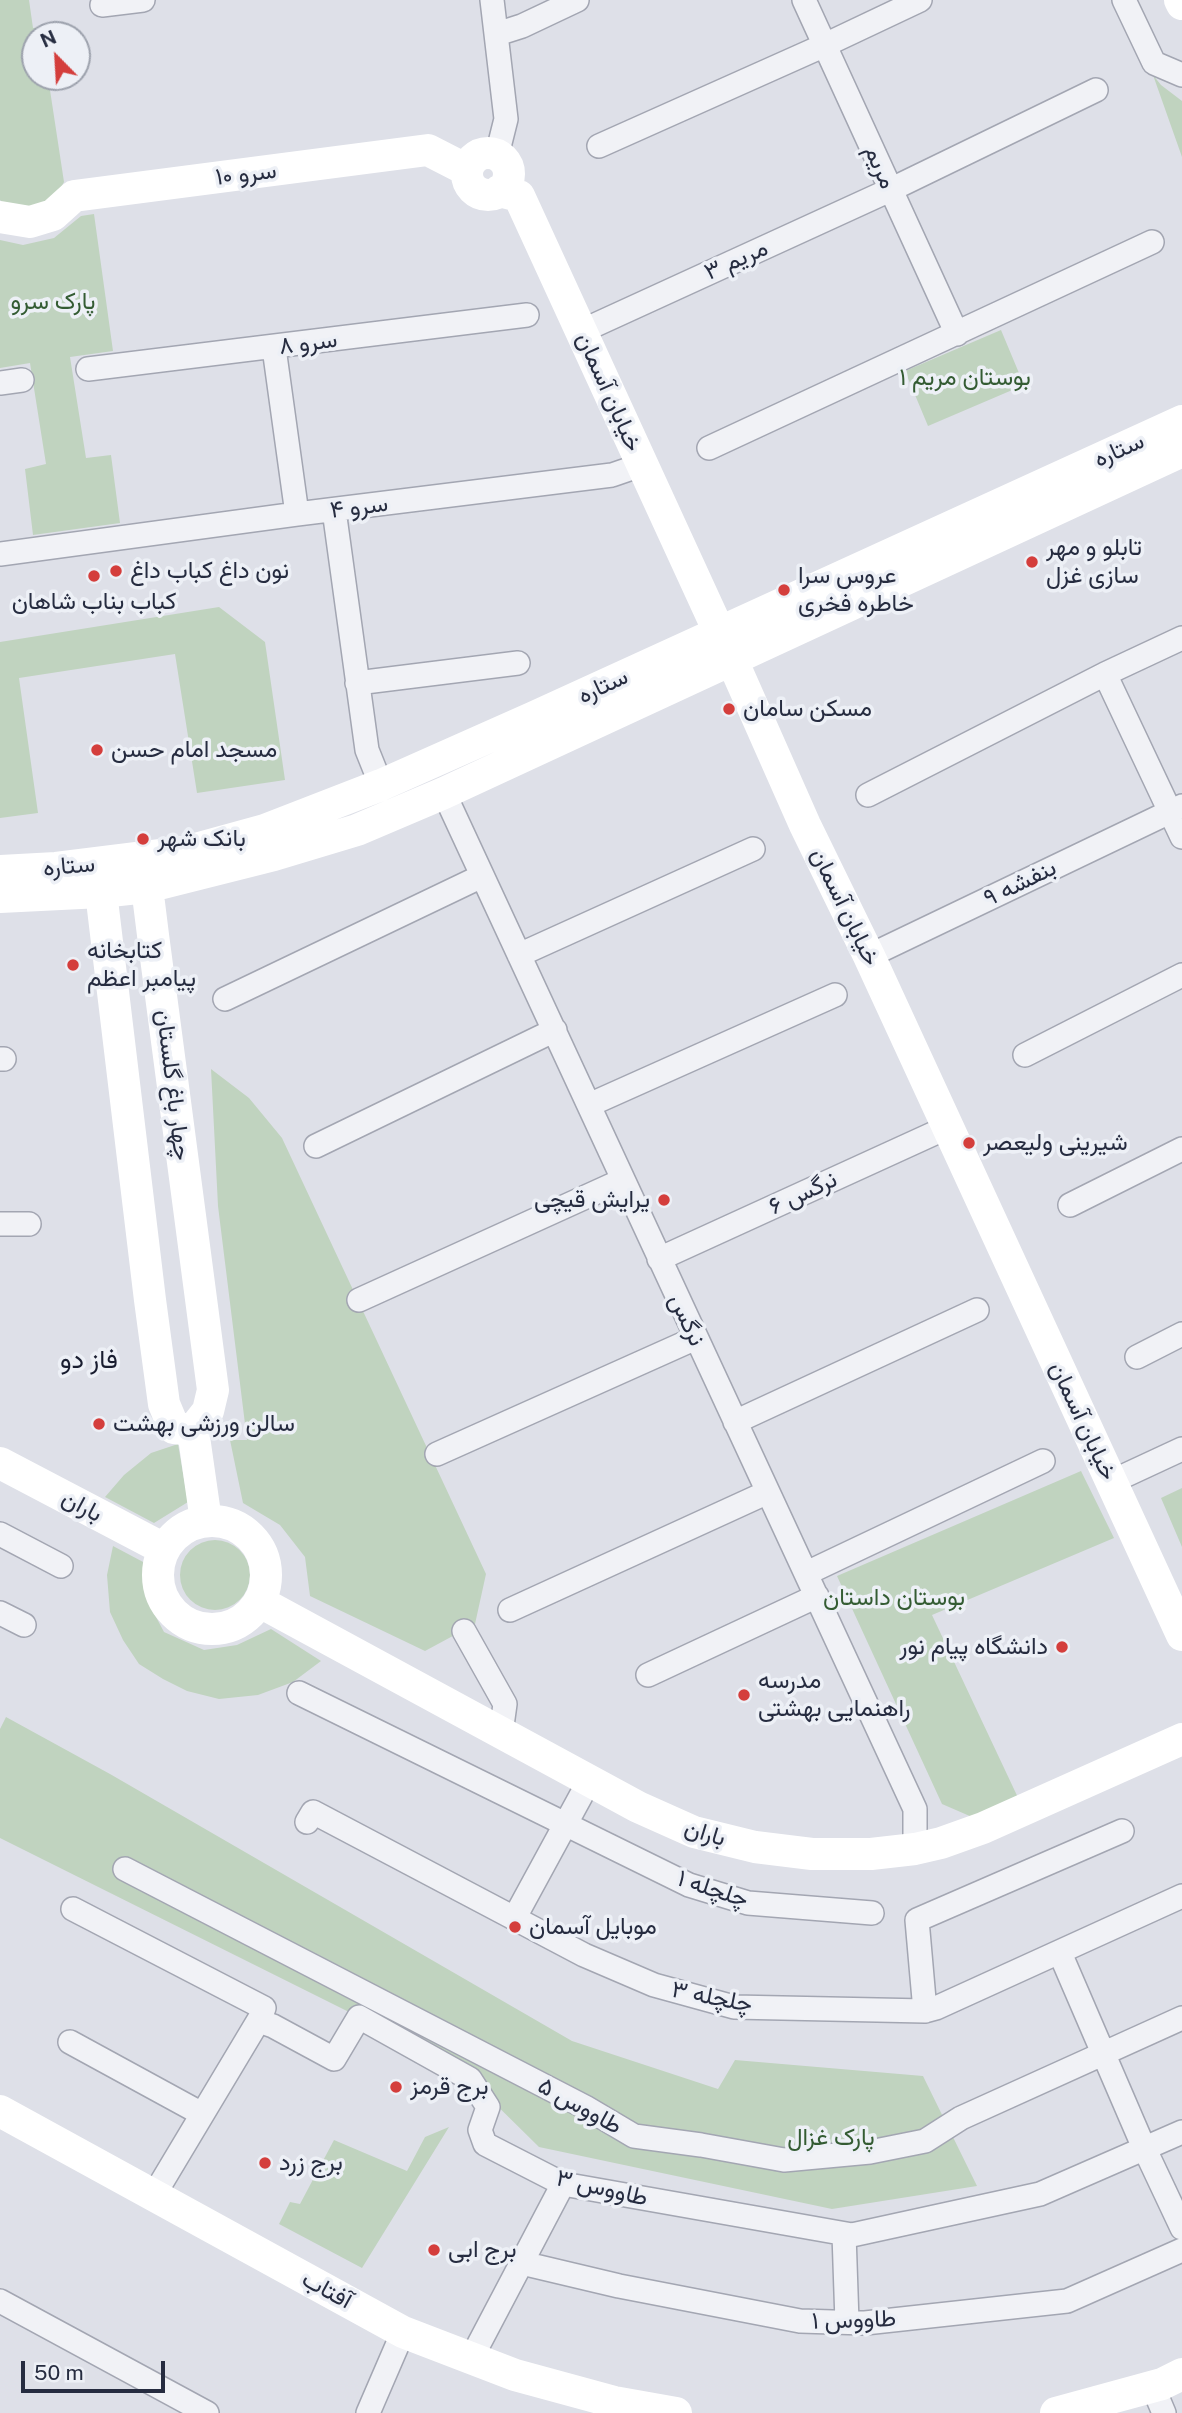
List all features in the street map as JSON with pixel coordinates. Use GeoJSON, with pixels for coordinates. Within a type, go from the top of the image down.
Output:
{"type":"FeatureCollection","features":[{"type":"Feature","properties":{"kind":"street"},"geometry":{"type":"LineString","coordinates":[[102,5],[143,0]]}},
{"type":"Feature","properties":{"kind":"street"},"geometry":{"type":"LineString","coordinates":[[492,0],[506,119],[497,155]]}},
{"type":"Feature","properties":{"kind":"street","name":"مریم"},"geometry":{"type":"LineString","coordinates":[[804,0],[957,334]]}},
{"type":"Feature","properties":{"kind":"street"},"geometry":{"type":"LineString","coordinates":[[599,146],[825,46],[920,0]]}},
{"type":"Feature","properties":{"kind":"street"},"geometry":{"type":"LineString","coordinates":[[1124,0],[1154,63],[1182,75]]}},
{"type":"Feature","properties":{"kind":"street"},"geometry":{"type":"LineString","coordinates":[[497,34],[522,26],[573,1]]}},
{"type":"Feature","properties":{"kind":"street","name":"مریم ۳"},"geometry":{"type":"LineString","coordinates":[[582,331],[890,190],[1096,90]]}},
{"type":"Feature","properties":{"kind":"street","name":"سرو ۱۰"},"geometry":{"type":"LineString","coordinates":[[15,219],[53,215],[74,196],[428,150],[467,170]]}},
{"type":"Feature","properties":{"kind":"street"},"geometry":{"type":"LineString","coordinates":[[478,155],[497,155],[507,166],[509,173],[504,187],[485,195],[479,193],[469,184],[469,164],[478,155]]}},
{"type":"Feature","properties":{"kind":"street","name":"خیابان آسمان"},"geometry":{"type":"LineString","coordinates":[[499,191],[519,196],[805,825],[869,956],[1182,1635]]}},
{"type":"Feature","properties":{"kind":"street"},"geometry":{"type":"LineString","coordinates":[[709,448],[1152,242]]}},
{"type":"Feature","properties":{"kind":"street","name":"سرو ۸"},"geometry":{"type":"LineString","coordinates":[[88,369],[527,315]]}},
{"type":"Feature","properties":{"kind":"street"},"geometry":{"type":"LineString","coordinates":[[274,348],[297,514]]}},
{"type":"Feature","properties":{"kind":"street","name":"ستاره"},"geometry":{"type":"LineString","coordinates":[[0,871],[56,869],[185,852],[265,830],[381,785],[1182,421]]}},
{"type":"Feature","properties":{"kind":"street","name":"ستاره"},"geometry":{"type":"LineString","coordinates":[[0,897],[147,887],[274,855],[356,830],[444,793],[1182,451]]}},
{"type":"Feature","properties":{"kind":"street","name":"سرو ۴"},"geometry":{"type":"LineString","coordinates":[[0,554],[612,475],[641,465]]}},
{"type":"Feature","properties":{"kind":"street"},"geometry":{"type":"LineString","coordinates":[[334,510],[367,750],[381,785]]}},
{"type":"Feature","properties":{"kind":"street"},"geometry":{"type":"LineString","coordinates":[[868,795],[1105,674],[1182,638]]}},
{"type":"Feature","properties":{"kind":"street"},"geometry":{"type":"LineString","coordinates":[[357,683],[518,663]]}},
{"type":"Feature","properties":{"kind":"street"},"geometry":{"type":"LineString","coordinates":[[1105,674],[1176,808],[1182,837]]}},
{"type":"Feature","properties":{"kind":"street","name":"نرگس"},"geometry":{"type":"LineString","coordinates":[[444,793],[915,1809],[915,1849]]}},
{"type":"Feature","properties":{"kind":"street","name":"بنفشه ۹"},"geometry":{"type":"LineString","coordinates":[[869,956],[1176,808]]}},
{"type":"Feature","properties":{"kind":"street"},"geometry":{"type":"LineString","coordinates":[[519,956],[753,849]]}},
{"type":"Feature","properties":{"kind":"street"},"geometry":{"type":"LineString","coordinates":[[101,892],[118,861],[147,887]]}},
{"type":"Feature","properties":{"kind":"street"},"geometry":{"type":"LineString","coordinates":[[225,999],[482,876]]}},
{"type":"Feature","properties":{"kind":"street","name":"چهار باغ گلستان"},"geometry":{"type":"LineString","coordinates":[[101,892],[164,1404],[184,1429],[208,1411],[213,1390],[147,887]]}},
{"type":"Feature","properties":{"kind":"street"},"geometry":{"type":"LineString","coordinates":[[1025,1055],[1182,975]]}},
{"type":"Feature","properties":{"kind":"street"},"geometry":{"type":"LineString","coordinates":[[589,1105],[835,995]]}},
{"type":"Feature","properties":{"kind":"street"},"geometry":{"type":"LineString","coordinates":[[316,1146],[555,1030]]}},
{"type":"Feature","properties":{"kind":"street","name":"نرگس ۶"},"geometry":{"type":"LineString","coordinates":[[659,1259],[948,1127]]}},
{"type":"Feature","properties":{"kind":"street"},"geometry":{"type":"LineString","coordinates":[[1070,1205],[1182,1149]]}},
{"type":"Feature","properties":{"kind":"street"},"geometry":{"type":"LineString","coordinates":[[359,1300],[623,1180]]}},
{"type":"Feature","properties":{"kind":"street"},"geometry":{"type":"LineString","coordinates":[[0,1224],[29,1224]]}},
{"type":"Feature","properties":{"kind":"street"},"geometry":{"type":"LineString","coordinates":[[735,1422],[977,1310]]}},
{"type":"Feature","properties":{"kind":"street"},"geometry":{"type":"LineString","coordinates":[[1137,1357],[1182,1334]]}},
{"type":"Feature","properties":{"kind":"street"},"geometry":{"type":"LineString","coordinates":[[437,1454],[696,1338]]}},
{"type":"Feature","properties":{"kind":"street"},"geometry":{"type":"LineString","coordinates":[[184,1429],[206,1521]]}},
{"type":"Feature","properties":{"kind":"street"},"geometry":{"type":"LineString","coordinates":[[1111,1482],[1182,1449]]}},
{"type":"Feature","properties":{"kind":"street"},"geometry":{"type":"LineString","coordinates":[[807,1573],[1043,1461]]}},
{"type":"Feature","properties":{"kind":"street","name":"باران"},"geometry":{"type":"LineString","coordinates":[[0,1463],[164,1549]]}},
{"type":"Feature","properties":{"kind":"street"},"geometry":{"type":"LineString","coordinates":[[510,1610],[768,1492]]}},
{"type":"Feature","properties":{"kind":"street"},"geometry":{"type":"LineString","coordinates":[[206,1521],[235,1525],[251,1537],[264,1558],[266,1580],[260,1602],[236,1624],[218,1629],[200,1628],[183,1621],[170,1610],[159,1590],[157,1572],[164,1549],[177,1533],[206,1521]]}},
{"type":"Feature","properties":{"kind":"street"},"geometry":{"type":"LineString","coordinates":[[0,1534],[61,1566]]}},
{"type":"Feature","properties":{"kind":"street"},"geometry":{"type":"LineString","coordinates":[[648,1675],[817,1596]]}},
{"type":"Feature","properties":{"kind":"street","name":"باران"},"geometry":{"type":"LineString","coordinates":[[260,1602],[638,1807],[694,1832],[755,1847],[812,1854],[871,1854],[941,1843],[984,1828],[1182,1739]]}},
{"type":"Feature","properties":{"kind":"street"},"geometry":{"type":"LineString","coordinates":[[0,1612],[24,1625]]}},
{"type":"Feature","properties":{"kind":"street"},"geometry":{"type":"LineString","coordinates":[[464,1631],[505,1704],[500,1733]]}},
{"type":"Feature","properties":{"kind":"street","name":"چلچله ۱"},"geometry":{"type":"LineString","coordinates":[[299,1693],[689,1885],[748,1903],[872,1913]]}},
{"type":"Feature","properties":{"kind":"street"},"geometry":{"type":"LineString","coordinates":[[515,1917],[589,1781]]}},
{"type":"Feature","properties":{"kind":"street","name":"چلچله ۳"},"geometry":{"type":"LineString","coordinates":[[307,1822],[313,1812],[584,1955],[654,1985],[734,2007],[925,2011]]}},
{"type":"Feature","properties":{"kind":"street"},"geometry":{"type":"LineString","coordinates":[[1122,1831],[917,1920],[925,2011],[1060,1953],[1182,1895]]}},
{"type":"Feature","properties":{"kind":"street","name":"طاووس ۵"},"geometry":{"type":"LineString","coordinates":[[125,1868],[585,2107],[634,2137],[701,2145],[784,2160],[870,2152],[925,2141],[961,2119],[1182,2018]]}},
{"type":"Feature","properties":{"kind":"street","name":"طاووس ۳"},"geometry":{"type":"LineString","coordinates":[[73,1909],[264,2008],[259,2021],[334,2059],[359,2017],[470,2079],[488,2107],[480,2130],[485,2144],[563,2184],[844,2234],[865,2232],[1040,2194],[1182,2132]]}},
{"type":"Feature","properties":{"kind":"street"},"geometry":{"type":"LineString","coordinates":[[1060,1953],[1144,2148],[1182,2228]]}},
{"type":"Feature","properties":{"kind":"street"},"geometry":{"type":"LineString","coordinates":[[154,2195],[260,2018]]}},
{"type":"Feature","properties":{"kind":"street"},"geometry":{"type":"LineString","coordinates":[[71,2042],[202,2114]]}},
{"type":"Feature","properties":{"kind":"street","name":"آفتاب"},"geometry":{"type":"LineString","coordinates":[[0,2112],[403,2332],[515,2375],[620,2408],[676,2413]]}},
{"type":"Feature","properties":{"kind":"street"},"geometry":{"type":"LineString","coordinates":[[471,2359],[563,2184]]}},
{"type":"Feature","properties":{"kind":"street"},"geometry":{"type":"LineString","coordinates":[[844,2234],[847,2322]]}},
{"type":"Feature","properties":{"kind":"street","name":"طاووس ۱"},"geometry":{"type":"LineString","coordinates":[[522,2263],[619,2286],[800,2321],[866,2323],[1067,2301],[1182,2250]]}},
{"type":"Feature","properties":{"kind":"street"},"geometry":{"type":"LineString","coordinates":[[0,2301],[207,2413]]}},
{"type":"Feature","properties":{"kind":"street"},"geometry":{"type":"LineString","coordinates":[[368,2413],[403,2332]]}},
{"type":"Feature","properties":{"kind":"street"},"geometry":{"type":"LineString","coordinates":[[1056,2413],[1158,2400],[1182,2374]]}},
{"type":"Feature","properties":{"kind":"green space"},"geometry":{"type":"Polygon","coordinates":[[[0,0],[29,0],[32,21],[21,21],[21,91],[50,91],[64,182],[56,197],[40,207],[10,209],[0,200],[0,0]]]}},
{"type":"Feature","properties":{"kind":"green space"},"geometry":{"type":"Polygon","coordinates":[[[1153,75],[1161,85],[1182,101],[1182,157],[1153,75]]]}},
{"type":"Feature","properties":{"kind":"green space","name":"پارک سرو"},"geometry":{"type":"Polygon","coordinates":[[[94,214],[113,351],[70,357],[86,458],[111,455],[120,523],[33,535],[25,469],[46,464],[30,363],[0,368],[0,240],[23,245],[54,238],[81,216],[94,214]]]}},
{"type":"Feature","properties":{"kind":"green space","name":"بوستان مریم ۱"},"geometry":{"type":"Polygon","coordinates":[[[1001,330],[1024,385],[928,426],[905,371],[1001,330]]]}},
{"type":"Feature","properties":{"kind":"green space"},"geometry":{"type":"Polygon","coordinates":[[[219,607],[265,642],[285,780],[197,793],[175,654],[19,678],[38,813],[0,818],[0,642],[219,607]]]}},
{"type":"Feature","properties":{"kind":"green space"},"geometry":{"type":"Polygon","coordinates":[[[211,1069],[249,1098],[282,1138],[486,1574],[475,1624],[425,1651],[310,1596],[305,1557],[280,1525],[243,1503],[230,1440],[247,1440],[218,1206],[211,1069]]]}},
{"type":"Feature","properties":{"kind":"green space"},"geometry":{"type":"Polygon","coordinates":[[[178,1444],[188,1502],[154,1523],[105,1497],[124,1475],[151,1453],[178,1444]]]}},
{"type":"Feature","properties":{"kind":"green space","name":"بوستان داستان"},"geometry":{"type":"Polygon","coordinates":[[[1081,1471],[1114,1538],[932,1615],[1021,1804],[972,1817],[942,1804],[837,1576],[1081,1471]]]}},
{"type":"Feature","properties":{"kind":"green space"},"geometry":{"type":"Polygon","coordinates":[[[1182,1488],[1182,1547],[1161,1498],[1182,1488]]]}},
{"type":"Feature","properties":{"kind":"green space"},"geometry":{"type":"Polygon","coordinates":[[[215,1540],[234,1546],[244,1556],[250,1575],[244,1594],[234,1604],[215,1610],[196,1604],[186,1594],[180,1575],[186,1556],[196,1546],[215,1540]]]}},
{"type":"Feature","properties":{"kind":"green space"},"geometry":{"type":"Polygon","coordinates":[[[113,1546],[145,1563],[147,1600],[164,1632],[204,1650],[237,1645],[271,1629],[321,1661],[293,1682],[258,1695],[219,1699],[187,1691],[163,1679],[139,1664],[123,1640],[110,1612],[107,1575],[113,1546]]]}},
{"type":"Feature","properties":{"kind":"green space","name":"پارک غزال"},"geometry":{"type":"Polygon","coordinates":[[[6,1717],[110,1774],[572,2041],[718,2089],[735,2060],[923,2076],[977,2186],[832,2209],[539,2147],[470,2079],[359,2017],[0,1838],[0,1729],[6,1717]]]}},
{"type":"Feature","properties":{"kind":"green space"},"geometry":{"type":"Polygon","coordinates":[[[449,2127],[362,2268],[279,2224],[290,2202],[300,2204],[334,2140],[407,2171],[425,2137],[449,2127]]]}},
{"type":"Feature","properties":{"kind":"place","name":"تابلو و مهر سازی غزل"},"geometry":{"type":"Point","coordinates":[1032,562]}},
{"type":"Feature","properties":{"kind":"place","name":"نون داغ کباب داغ"},"geometry":{"type":"Point","coordinates":[116,571]}},
{"type":"Feature","properties":{"kind":"place","name":"کباب بناب شاهان"},"geometry":{"type":"Point","coordinates":[94,576]}},
{"type":"Feature","properties":{"kind":"place","name":"عروس سرا خاطره فخری"},"geometry":{"type":"Point","coordinates":[784,590]}},
{"type":"Feature","properties":{"kind":"place","name":"مسکن سامان"},"geometry":{"type":"Point","coordinates":[729,709]}},
{"type":"Feature","properties":{"kind":"place","name":"مسجد امام حسن"},"geometry":{"type":"Point","coordinates":[97,750]}},
{"type":"Feature","properties":{"kind":"place","name":"بانک شهر"},"geometry":{"type":"Point","coordinates":[143,839]}},
{"type":"Feature","properties":{"kind":"place","name":"کتابخانه پیامبر اعظم"},"geometry":{"type":"Point","coordinates":[73,965]}},
{"type":"Feature","properties":{"kind":"place","name":"شیرینی ولیعصر"},"geometry":{"type":"Point","coordinates":[969,1143]}},
{"type":"Feature","properties":{"kind":"place","name":"یرایش قیچی"},"geometry":{"type":"Point","coordinates":[664,1200]}},
{"type":"Feature","properties":{"kind":"place","name":"سالن ورزشی بهشت"},"geometry":{"type":"Point","coordinates":[99,1424]}},
{"type":"Feature","properties":{"kind":"place","name":"دانشگاه پیام نور"},"geometry":{"type":"Point","coordinates":[1062,1647]}},
{"type":"Feature","properties":{"kind":"place","name":"مدرسه راهنمایی بهشتی"},"geometry":{"type":"Point","coordinates":[744,1695]}},
{"type":"Feature","properties":{"kind":"place","name":"موبایل آسمان"},"geometry":{"type":"Point","coordinates":[515,1927]}},
{"type":"Feature","properties":{"kind":"place","name":"برج قرمز"},"geometry":{"type":"Point","coordinates":[396,2087]}},
{"type":"Feature","properties":{"kind":"place","name":"برج زرد"},"geometry":{"type":"Point","coordinates":[265,2163]}},
{"type":"Feature","properties":{"kind":"place","name":"برج ابی"},"geometry":{"type":"Point","coordinates":[434,2250]}},
{"type":"Feature","properties":{"kind":"district","name":"فاز دو"},"geometry":{"type":"Point","coordinates":[89,1360]}}]}
